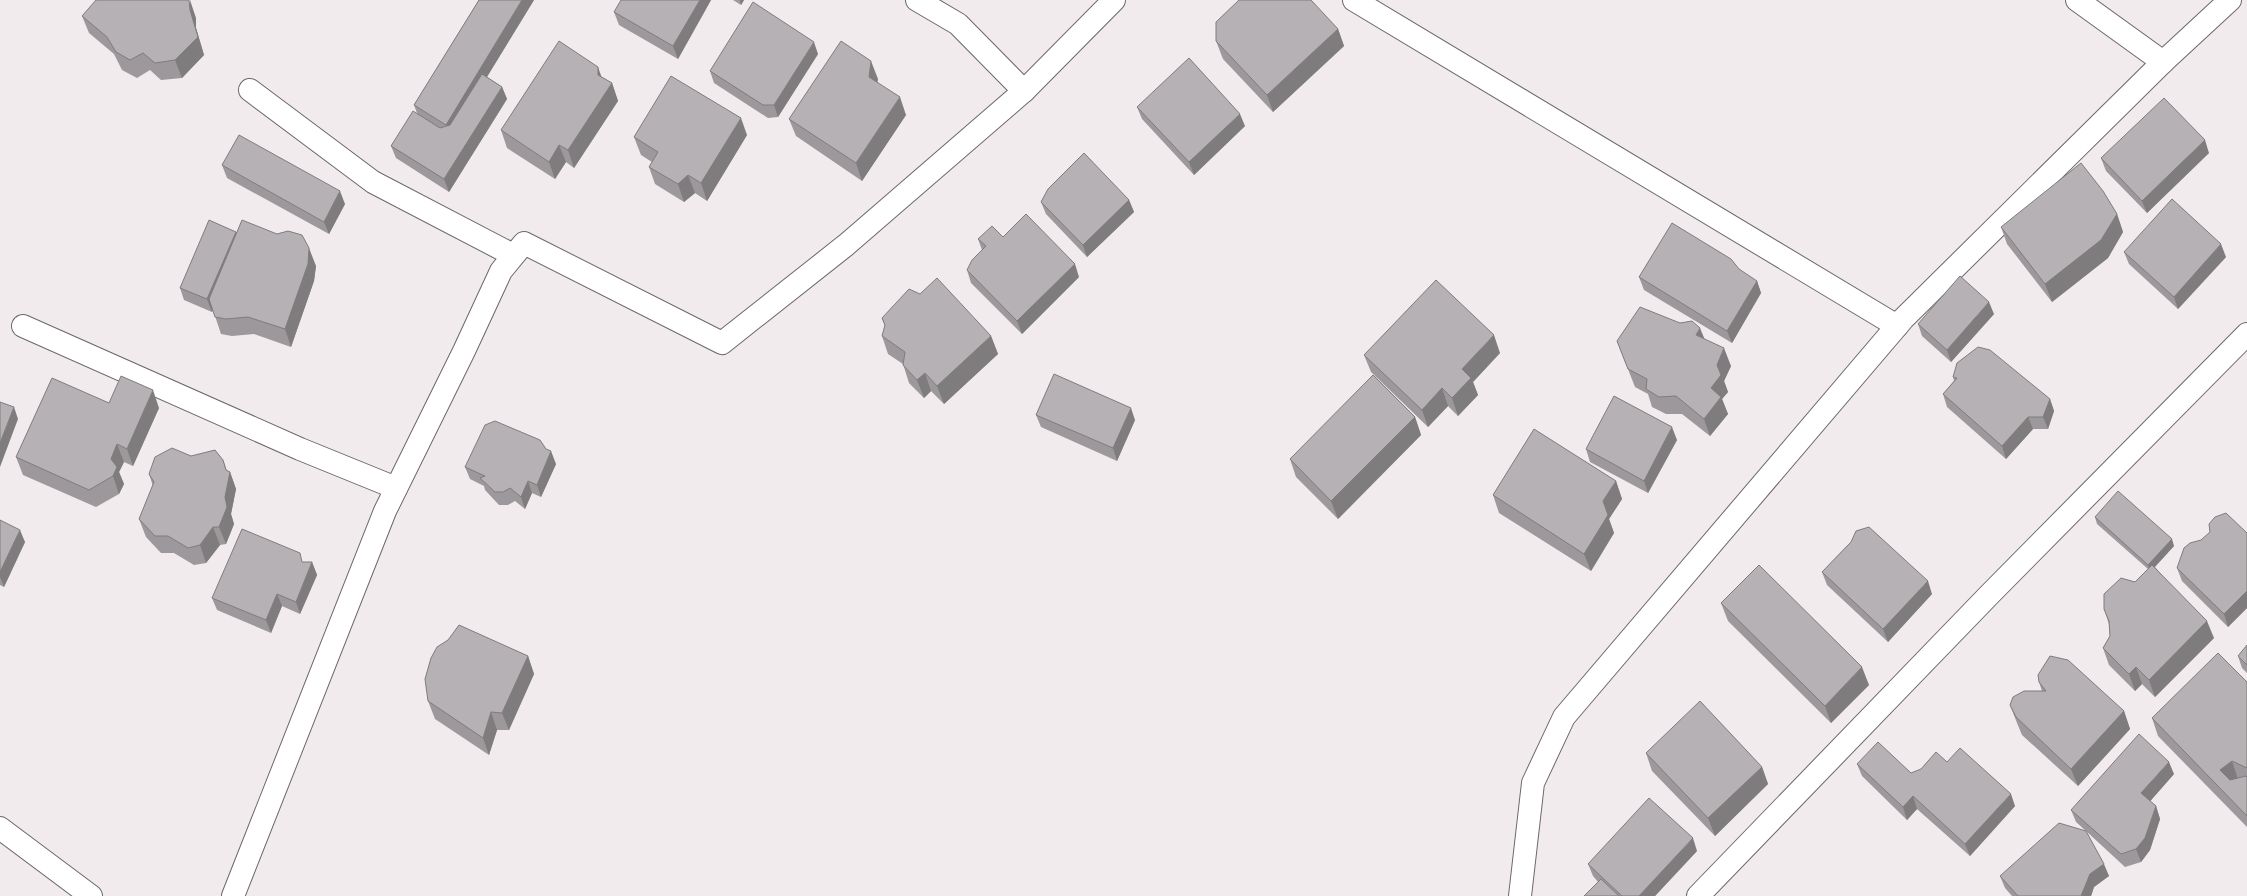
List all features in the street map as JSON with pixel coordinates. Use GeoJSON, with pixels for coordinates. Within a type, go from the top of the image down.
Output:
{"type":"FeatureCollection","features":[{"type":"Feature","properties":{"kind":"street"},"geometry":{"type":"LineString","coordinates":[[917,0],[958,24],[1024,91]]}},
{"type":"Feature","properties":{"kind":"street"},"geometry":{"type":"LineString","coordinates":[[233,896],[384,511],[464,351],[501,270],[524,243],[722,343],[846,245],[1024,91],[1114,0]]}},
{"type":"Feature","properties":{"kind":"street"},"geometry":{"type":"LineString","coordinates":[[1354,0],[1897,326]]}},
{"type":"Feature","properties":{"kind":"street"},"geometry":{"type":"LineString","coordinates":[[2077,0],[2163,62]]}},
{"type":"Feature","properties":{"kind":"street"},"geometry":{"type":"LineString","coordinates":[[1520,896],[1533,783],[1564,717],[1897,326],[2163,62],[2230,0]]}},
{"type":"Feature","properties":{"kind":"street"},"geometry":{"type":"LineString","coordinates":[[250,90],[372,182],[513,255]]}},
{"type":"Feature","properties":{"kind":"street"},"geometry":{"type":"LineString","coordinates":[[24,326],[300,449],[396,488]]}},
{"type":"Feature","properties":{"kind":"street"},"geometry":{"type":"LineString","coordinates":[[1698,896],[1990,594],[2247,334]]}},
{"type":"Feature","properties":{"kind":"street"},"geometry":{"type":"LineString","coordinates":[[0,828],[91,896]]}},
{"type":"Feature","properties":{"kind":"building"},"geometry":{"type":"Polygon","coordinates":[[[96,0],[189,0],[190,10],[198,37],[175,60],[155,63],[143,53],[130,60],[116,52],[107,37],[82,16],[96,0]]]}},
{"type":"Feature","properties":{"kind":"building"},"geometry":{"type":"Polygon","coordinates":[[[479,0],[522,0],[446,125],[414,105],[479,0]]]}},
{"type":"Feature","properties":{"kind":"building"},"geometry":{"type":"Polygon","coordinates":[[[621,0],[700,0],[673,46],[614,12],[621,0]]]}},
{"type":"Feature","properties":{"kind":"building"},"geometry":{"type":"Polygon","coordinates":[[[1239,0],[1311,0],[1338,29],[1267,95],[1216,41],[1216,22],[1239,0]]]}},
{"type":"Feature","properties":{"kind":"building"},"geometry":{"type":"Polygon","coordinates":[[[753,2],[814,42],[774,105],[763,105],[710,71],[753,2]]]}},
{"type":"Feature","properties":{"kind":"building"},"geometry":{"type":"Polygon","coordinates":[[[559,41],[598,67],[598,75],[612,83],[568,150],[559,145],[549,162],[501,130],[559,41]]]}},
{"type":"Feature","properties":{"kind":"building"},"geometry":{"type":"Polygon","coordinates":[[[841,41],[871,61],[869,77],[900,97],[856,163],[789,119],[841,41]]]}},
{"type":"Feature","properties":{"kind":"building"},"geometry":{"type":"Polygon","coordinates":[[[1189,58],[1240,114],[1189,162],[1137,107],[1189,58]]]}},
{"type":"Feature","properties":{"kind":"building"},"geometry":{"type":"Polygon","coordinates":[[[482,74],[502,87],[444,179],[391,146],[413,111],[440,128],[450,125],[482,74]]]}},
{"type":"Feature","properties":{"kind":"building"},"geometry":{"type":"Polygon","coordinates":[[[671,76],[741,118],[701,183],[688,175],[678,184],[649,167],[658,152],[634,137],[671,76]]]}},
{"type":"Feature","properties":{"kind":"building"},"geometry":{"type":"Polygon","coordinates":[[[2164,98],[2205,140],[2142,201],[2101,158],[2164,98]]]}},
{"type":"Feature","properties":{"kind":"building"},"geometry":{"type":"Polygon","coordinates":[[[239,135],[340,191],[324,222],[222,165],[239,135]]]}},
{"type":"Feature","properties":{"kind":"building"},"geometry":{"type":"Polygon","coordinates":[[[1084,153],[1129,200],[1083,245],[1041,202],[1048,189],[1084,153]]]}},
{"type":"Feature","properties":{"kind":"building"},"geometry":{"type":"Polygon","coordinates":[[[2081,163],[2103,191],[2117,214],[2101,240],[2045,284],[2001,227],[2081,163]]]}},
{"type":"Feature","properties":{"kind":"building"},"geometry":{"type":"Polygon","coordinates":[[[2172,199],[2221,244],[2174,297],[2124,252],[2172,199]]]}},
{"type":"Feature","properties":{"kind":"building"},"geometry":{"type":"Polygon","coordinates":[[[1026,214],[1075,264],[1017,321],[967,270],[972,260],[986,246],[978,239],[992,226],[1003,237],[1026,214]]]}},
{"type":"Feature","properties":{"kind":"building"},"geometry":{"type":"Polygon","coordinates":[[[209,220],[236,232],[207,299],[180,288],[209,220]]]}},
{"type":"Feature","properties":{"kind":"building"},"geometry":{"type":"Polygon","coordinates":[[[242,220],[277,234],[288,231],[302,235],[309,248],[308,264],[285,329],[248,317],[226,319],[215,317],[209,299],[242,220]]]}},
{"type":"Feature","properties":{"kind":"building"},"geometry":{"type":"Polygon","coordinates":[[[1672,223],[1731,259],[1739,269],[1757,281],[1727,331],[1639,277],[1672,223]]]}},
{"type":"Feature","properties":{"kind":"building"},"geometry":{"type":"Polygon","coordinates":[[[1960,276],[1989,302],[1947,350],[1918,324],[1960,276]]]}},
{"type":"Feature","properties":{"kind":"building"},"geometry":{"type":"Polygon","coordinates":[[[937,278],[991,336],[937,386],[925,373],[917,380],[903,365],[905,352],[882,336],[885,325],[882,318],[909,289],[920,294],[937,278]]]}},
{"type":"Feature","properties":{"kind":"building"},"geometry":{"type":"Polygon","coordinates":[[[1436,280],[1494,335],[1462,369],[1471,378],[1452,398],[1442,388],[1422,410],[1364,355],[1436,280]]]}},
{"type":"Feature","properties":{"kind":"building"},"geometry":{"type":"Polygon","coordinates":[[[1640,307],[1680,323],[1692,321],[1700,328],[1696,335],[1724,348],[1717,365],[1721,375],[1711,388],[1721,397],[1704,419],[1676,396],[1659,397],[1646,389],[1647,379],[1628,369],[1617,341],[1640,307]]]}},
{"type":"Feature","properties":{"kind":"building"},"geometry":{"type":"Polygon","coordinates":[[[1978,347],[1990,350],[2050,399],[2043,417],[2028,417],[2002,446],[1943,394],[1957,378],[1953,377],[1957,363],[1978,347]]]}},
{"type":"Feature","properties":{"kind":"building"},"geometry":{"type":"Polygon","coordinates":[[[1054,374],[1131,408],[1113,448],[1036,415],[1054,374]]]}},
{"type":"Feature","properties":{"kind":"building"},"geometry":{"type":"Polygon","coordinates":[[[1373,375],[1415,417],[1331,501],[1290,459],[1373,375]]]}},
{"type":"Feature","properties":{"kind":"building"},"geometry":{"type":"Polygon","coordinates":[[[121,376],[153,390],[127,449],[117,444],[111,459],[117,467],[113,476],[89,490],[16,457],[52,378],[109,403],[121,376]]]}},
{"type":"Feature","properties":{"kind":"building"},"geometry":{"type":"Polygon","coordinates":[[[1614,396],[1672,427],[1644,481],[1586,449],[1614,396]]]}},
{"type":"Feature","properties":{"kind":"building"},"geometry":{"type":"Polygon","coordinates":[[[0,402],[14,407],[0,443],[0,402]]]}},
{"type":"Feature","properties":{"kind":"building"},"geometry":{"type":"Polygon","coordinates":[[[495,421],[540,440],[546,449],[551,451],[537,485],[528,481],[521,497],[510,488],[503,492],[495,492],[480,478],[485,476],[465,467],[485,425],[495,421]]]}},
{"type":"Feature","properties":{"kind":"building"},"geometry":{"type":"Polygon","coordinates":[[[1534,429],[1616,481],[1603,501],[1608,515],[1584,554],[1493,495],[1534,429]]]}},
{"type":"Feature","properties":{"kind":"building"},"geometry":{"type":"Polygon","coordinates":[[[172,448],[191,456],[215,450],[223,460],[226,470],[230,472],[225,497],[227,507],[219,527],[213,527],[200,545],[188,548],[168,536],[155,536],[139,519],[154,482],[149,474],[155,457],[172,448]]]}},
{"type":"Feature","properties":{"kind":"building"},"geometry":{"type":"Polygon","coordinates":[[[2118,491],[2172,539],[2148,565],[2095,517],[2118,491]]]}},
{"type":"Feature","properties":{"kind":"building"},"geometry":{"type":"Polygon","coordinates":[[[2226,513],[2247,533],[2247,591],[2224,614],[2177,568],[2184,548],[2190,543],[2201,540],[2210,532],[2209,524],[2215,517],[2226,513]]]}},
{"type":"Feature","properties":{"kind":"building"},"geometry":{"type":"Polygon","coordinates":[[[0,520],[20,530],[0,572],[0,520]]]}},
{"type":"Feature","properties":{"kind":"building"},"geometry":{"type":"Polygon","coordinates":[[[1869,527],[1928,581],[1883,629],[1822,572],[1851,542],[1856,531],[1869,527]]]}},
{"type":"Feature","properties":{"kind":"building"},"geometry":{"type":"Polygon","coordinates":[[[242,529],[300,553],[302,562],[312,562],[296,602],[277,594],[266,620],[212,598],[242,529]]]}},
{"type":"Feature","properties":{"kind":"building"},"geometry":{"type":"Polygon","coordinates":[[[1759,565],[1862,667],[1825,706],[1721,603],[1759,565]]]}},
{"type":"Feature","properties":{"kind":"building"},"geometry":{"type":"Polygon","coordinates":[[[2152,565],[2207,621],[2149,680],[2136,667],[2129,674],[2103,648],[2110,636],[2109,621],[2104,609],[2104,594],[2121,578],[2135,582],[2152,565]]]}},
{"type":"Feature","properties":{"kind":"building"},"geometry":{"type":"Polygon","coordinates":[[[459,625],[528,656],[502,713],[491,712],[483,738],[428,701],[425,679],[431,658],[437,647],[448,640],[459,625]]]}},
{"type":"Feature","properties":{"kind":"building"},"geometry":{"type":"Polygon","coordinates":[[[2247,645],[2247,665],[2238,656],[2247,645]]]}},
{"type":"Feature","properties":{"kind":"building"},"geometry":{"type":"Polygon","coordinates":[[[2218,653],[2247,682],[2247,768],[2232,761],[2220,770],[2230,780],[2247,777],[2247,816],[2152,718],[2218,653]]]}},
{"type":"Feature","properties":{"kind":"building"},"geometry":{"type":"Polygon","coordinates":[[[2050,656],[2068,660],[2124,711],[2071,769],[2016,717],[2010,705],[2013,697],[2024,691],[2046,691],[2039,682],[2038,675],[2050,656]]]}},
{"type":"Feature","properties":{"kind":"building"},"geometry":{"type":"Polygon","coordinates":[[[1700,701],[1762,767],[1708,818],[1646,753],[1700,701]]]}},
{"type":"Feature","properties":{"kind":"building"},"geometry":{"type":"Polygon","coordinates":[[[2139,734],[2169,762],[2141,793],[2156,806],[2145,838],[2136,849],[2121,854],[2071,810],[2139,734]]]}},
{"type":"Feature","properties":{"kind":"building"},"geometry":{"type":"Polygon","coordinates":[[[1878,742],[1911,773],[1921,769],[1936,752],[1947,762],[1960,748],[2011,794],[1965,844],[1913,796],[1903,807],[1857,764],[1878,742]]]}},
{"type":"Feature","properties":{"kind":"building"},"geometry":{"type":"Polygon","coordinates":[[[1649,798],[1693,838],[1639,896],[1622,896],[1588,864],[1649,798]]]}},
{"type":"Feature","properties":{"kind":"building"},"geometry":{"type":"Polygon","coordinates":[[[2059,823],[2086,831],[2104,864],[2090,874],[2081,896],[2018,896],[2000,876],[2059,823]]]}},
{"type":"Feature","properties":{"kind":"building"},"geometry":{"type":"Polygon","coordinates":[[[1601,879],[1619,896],[1584,896],[1601,879]]]}}]}
